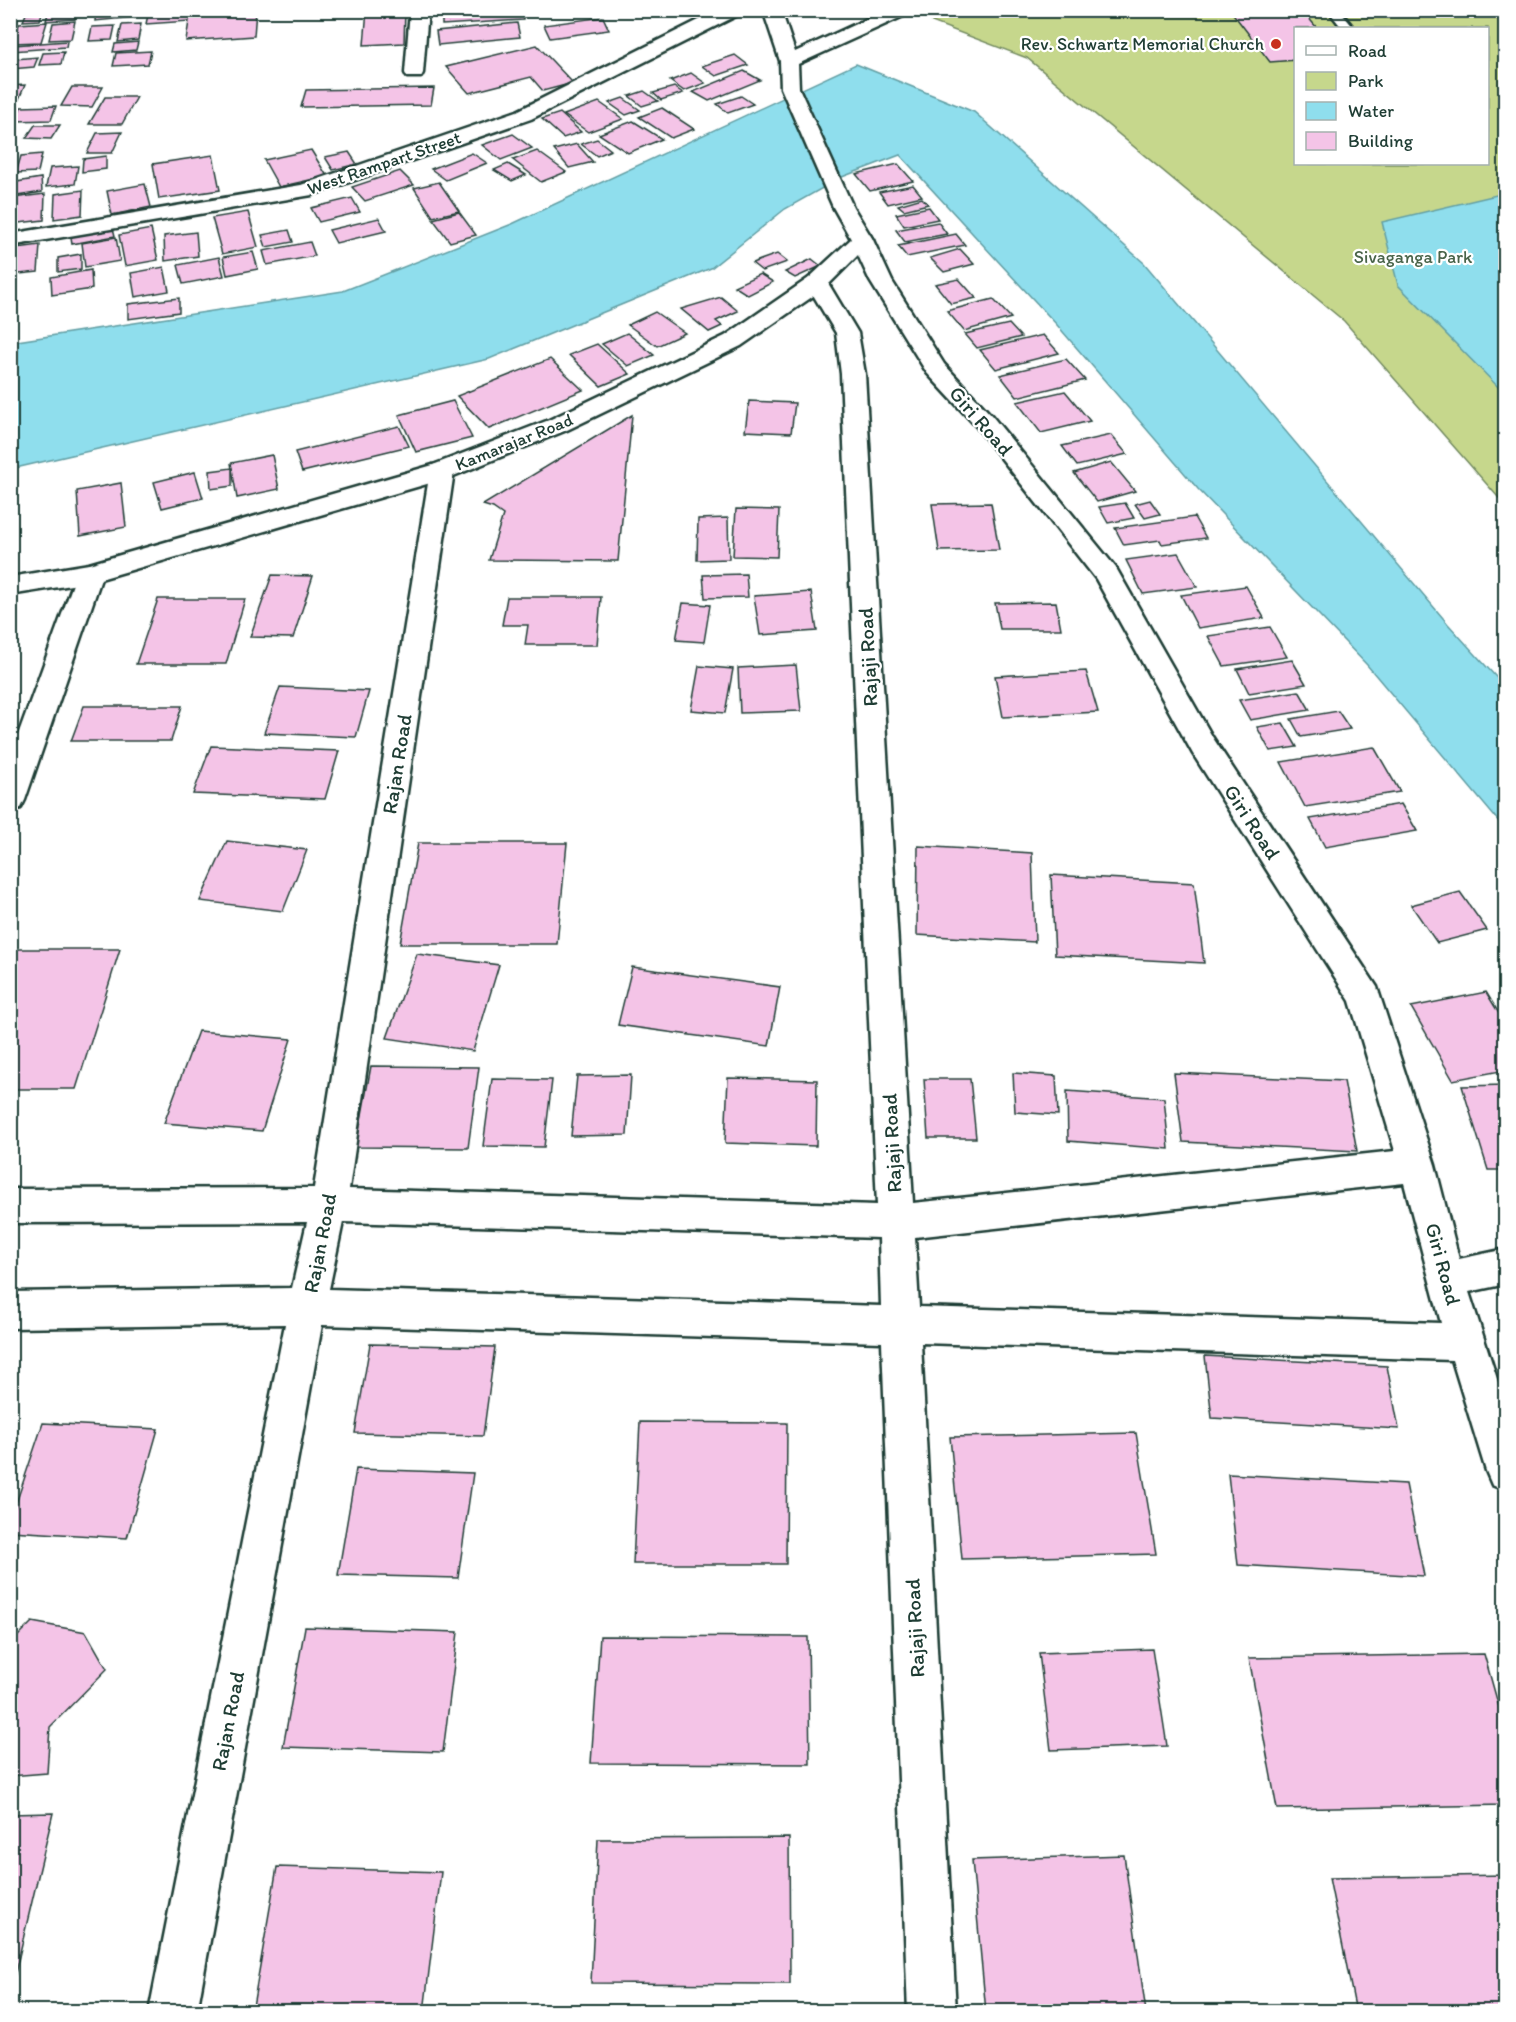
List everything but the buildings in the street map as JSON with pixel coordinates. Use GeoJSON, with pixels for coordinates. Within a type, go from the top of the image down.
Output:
{"type":"FeatureCollection","features":[{"type":"Feature","properties":{"kind":"street"},"geometry":{"type":"LineString","coordinates":[[414,73],[419,10]]}},
{"type":"Feature","properties":{"kind":"street","name":"West Rampart Street"},"geometry":{"type":"LineString","coordinates":[[10,240],[305,191],[524,115],[734,10]]}},
{"type":"Feature","properties":{"kind":"street"},"geometry":{"type":"LineString","coordinates":[[772,10],[771,16],[789,61],[790,88],[843,207],[862,240]]}},
{"type":"Feature","properties":{"kind":"street"},"geometry":{"type":"LineString","coordinates":[[789,61],[902,10]]}},
{"type":"Feature","properties":{"kind":"street","name":"Kamarajar Road"},"geometry":{"type":"LineString","coordinates":[[10,586],[90,573],[442,471],[558,425],[733,341],[817,283],[862,240]]}},
{"type":"Feature","properties":{"kind":"street","name":"Giri Road"},"geometry":{"type":"LineString","coordinates":[[862,240],[881,281],[935,368],[984,422],[1107,574],[1203,746],[1365,998],[1417,1165],[1446,1280],[1506,1472]]}},
{"type":"Feature","properties":{"kind":"street","name":"Rajaji Road"},"geometry":{"type":"LineString","coordinates":[[817,283],[847,333],[853,374],[901,1324],[932,2012]]}},
{"type":"Feature","properties":{"kind":"street","name":"Rajan Road"},"geometry":{"type":"LineString","coordinates":[[173,2012],[307,1306],[329,1205],[442,471]]}},
{"type":"Feature","properties":{"kind":"street"},"geometry":{"type":"LineString","coordinates":[[10,800],[90,573]]}},
{"type":"Feature","properties":{"kind":"street"},"geometry":{"type":"LineString","coordinates":[[10,1206],[329,1205],[896,1222],[1417,1165]]}},
{"type":"Feature","properties":{"kind":"street"},"geometry":{"type":"LineString","coordinates":[[1446,1280],[1506,1266]]}},
{"type":"Feature","properties":{"kind":"street"},"geometry":{"type":"LineString","coordinates":[[10,1310],[307,1306],[1465,1342]]}},
{"type":"Feature","properties":{"kind":"lane"},"geometry":{"type":"LineString","coordinates":[[1333,10],[1347,27]]}},
{"type":"Feature","properties":{"kind":"green space","name":"Sivaganga Park"},"geometry":{"type":"Polygon","coordinates":[[[947,10],[1505,11],[1505,505],[1344,321],[1027,58],[932,22],[947,10]]]}},
{"type":"Feature","properties":{"kind":"water"},"geometry":{"type":"Polygon","coordinates":[[[856,64],[974,112],[1144,263],[1448,624],[1505,687],[1505,829],[1367,665],[1198,489],[1057,325],[900,155],[842,177],[785,209],[711,268],[489,359],[11,469],[11,342],[343,291],[512,224],[856,64]]]}},
{"type":"Feature","properties":{"kind":"water"},"geometry":{"type":"Polygon","coordinates":[[[1506,193],[1505,394],[1398,285],[1382,222],[1506,193]]]}},
{"type":"Feature","properties":{"kind":"place","name":"Rev. Schwartz Memorial Church"},"geometry":{"type":"Point","coordinates":[1276,44]}}]}
